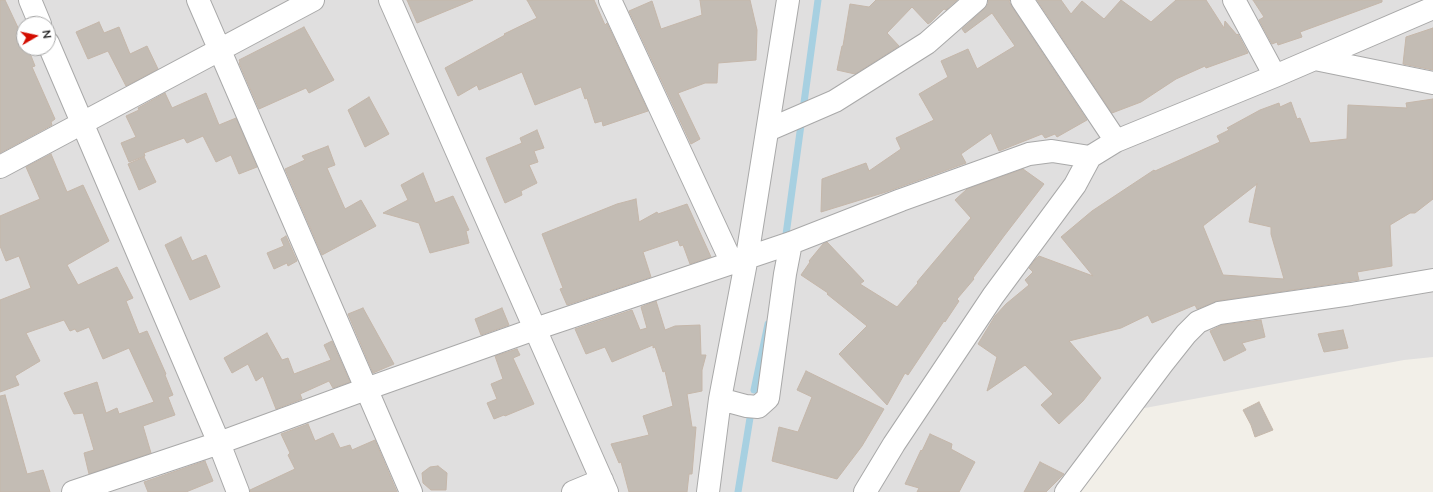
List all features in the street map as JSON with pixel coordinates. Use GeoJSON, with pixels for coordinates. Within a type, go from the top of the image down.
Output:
{"type":"FeatureCollection","features":[{"type":"Feature","properties":{"kind":"street"},"geometry":{"type":"LineString","coordinates":[[30,0],[37,16]]}},
{"type":"Feature","properties":{"kind":"street"},"geometry":{"type":"LineString","coordinates":[[198,0],[411,492]]}},
{"type":"Feature","properties":{"kind":"street"},"geometry":{"type":"LineString","coordinates":[[0,167],[313,0]]}},
{"type":"Feature","properties":{"kind":"street"},"geometry":{"type":"LineString","coordinates":[[390,0],[604,486],[573,492]]}},
{"type":"Feature","properties":{"kind":"street"},"geometry":{"type":"LineString","coordinates":[[610,0],[740,260]]}},
{"type":"Feature","properties":{"kind":"street"},"geometry":{"type":"LineString","coordinates":[[771,0],[782,39]]}},
{"type":"Feature","properties":{"kind":"street"},"geometry":{"type":"LineString","coordinates":[[708,492],[740,260],[768,130],[788,0]]}},
{"type":"Feature","properties":{"kind":"street"},"geometry":{"type":"LineString","coordinates":[[768,130],[835,101],[927,42],[976,0]]}},
{"type":"Feature","properties":{"kind":"street"},"geometry":{"type":"LineString","coordinates":[[1022,0],[1116,141]]}},
{"type":"Feature","properties":{"kind":"street"},"geometry":{"type":"LineString","coordinates":[[1234,0],[1275,76]]}},
{"type":"Feature","properties":{"kind":"street"},"geometry":{"type":"LineString","coordinates":[[865,492],[898,438],[993,296],[1075,185],[1090,157],[1116,141],[1275,76],[1433,8]]}},
{"type":"Feature","properties":{"kind":"street"},"geometry":{"type":"LineString","coordinates":[[53,56],[219,443],[238,492]]}},
{"type":"Feature","properties":{"kind":"street"},"geometry":{"type":"LineString","coordinates":[[1315,59],[1433,84]]}},
{"type":"Feature","properties":{"kind":"street"},"geometry":{"type":"LineString","coordinates":[[73,492],[219,443],[535,329],[791,243],[901,200],[1030,154],[1052,151],[1090,157]]}},
{"type":"Feature","properties":{"kind":"street"},"geometry":{"type":"LineString","coordinates":[[720,399],[746,406],[758,406],[768,398],[785,274],[791,243]]}},
{"type":"Feature","properties":{"kind":"street"},"geometry":{"type":"LineString","coordinates":[[1066,492],[1163,363],[1186,334],[1198,322],[1219,313],[1351,294],[1433,280]]}},
{"type":"Feature","properties":{"kind":"shaded area"},"geometry":{"type":"Polygon","coordinates":[[[0,0],[1433,0],[1433,357],[1404,360],[1118,413],[1060,492],[0,492],[0,0]]]}},
{"type":"Feature","properties":{"kind":"building"},"geometry":{"type":"Polygon","coordinates":[[[0,0],[5,0],[16,23],[16,56],[31,56],[35,66],[32,67],[55,119],[51,122],[52,125],[0,153],[0,0]]]}},
{"type":"Feature","properties":{"kind":"building"},"geometry":{"type":"Polygon","coordinates":[[[407,0],[473,0],[417,23],[407,0]]]}},
{"type":"Feature","properties":{"kind":"building"},"geometry":{"type":"Polygon","coordinates":[[[527,0],[594,0],[605,25],[607,23],[648,111],[603,126],[602,121],[595,123],[587,98],[585,99],[581,87],[535,105],[522,72],[479,90],[477,85],[458,96],[445,68],[505,35],[504,34],[537,18],[527,0]]]}},
{"type":"Feature","properties":{"kind":"building"},"geometry":{"type":"Polygon","coordinates":[[[700,0],[750,0],[757,30],[756,60],[718,63],[717,83],[705,83],[678,93],[700,139],[691,144],[629,11],[652,1],[661,29],[702,15],[700,0]]]}},
{"type":"Feature","properties":{"kind":"building"},"geometry":{"type":"Polygon","coordinates":[[[876,0],[957,0],[946,10],[944,9],[928,24],[912,7],[887,33],[899,46],[855,74],[837,70],[843,46],[850,4],[869,7],[876,0]]]}},
{"type":"Feature","properties":{"kind":"building"},"geometry":{"type":"Polygon","coordinates":[[[988,0],[1010,0],[1009,1],[1012,7],[1087,120],[1057,137],[1055,134],[1045,138],[1042,134],[999,151],[991,133],[961,154],[966,163],[886,192],[821,212],[822,179],[866,163],[869,171],[901,149],[896,138],[934,120],[919,94],[948,77],[941,61],[968,49],[977,69],[1015,46],[992,13],[965,33],[962,29],[984,9],[988,4],[988,0]]]}},
{"type":"Feature","properties":{"kind":"building"},"geometry":{"type":"Polygon","coordinates":[[[1037,0],[1061,0],[1071,14],[1082,1],[1104,19],[1121,0],[1151,22],[1176,0],[1206,0],[1224,28],[1225,21],[1237,35],[1238,34],[1248,53],[1206,68],[1205,66],[1176,79],[1141,102],[1112,113],[1037,0]]]}},
{"type":"Feature","properties":{"kind":"building"},"geometry":{"type":"Polygon","coordinates":[[[1253,0],[1382,0],[1382,2],[1300,32],[1302,37],[1278,45],[1277,42],[1272,44],[1259,20],[1264,17],[1253,0]]]}},
{"type":"Feature","properties":{"kind":"building"},"geometry":{"type":"Polygon","coordinates":[[[99,22],[104,33],[119,27],[130,54],[147,46],[158,69],[126,86],[108,51],[88,59],[76,32],[99,22]]]}},
{"type":"Feature","properties":{"kind":"building"},"geometry":{"type":"Polygon","coordinates":[[[304,27],[334,80],[309,93],[306,88],[259,109],[239,60],[304,27]]]}},
{"type":"Feature","properties":{"kind":"building"},"geometry":{"type":"Polygon","coordinates":[[[1433,28],[1433,70],[1403,64],[1406,37],[1433,28]]]}},
{"type":"Feature","properties":{"kind":"building"},"geometry":{"type":"Polygon","coordinates":[[[165,93],[172,108],[206,93],[219,125],[236,118],[257,167],[239,174],[231,155],[216,162],[203,136],[187,143],[184,138],[144,153],[145,156],[129,162],[121,143],[136,137],[126,116],[139,110],[138,108],[165,93]]]}},
{"type":"Feature","properties":{"kind":"building"},"geometry":{"type":"Polygon","coordinates":[[[369,97],[389,134],[365,147],[348,110],[369,97]]]}},
{"type":"Feature","properties":{"kind":"building"},"geometry":{"type":"Polygon","coordinates":[[[1433,99],[1433,199],[1415,213],[1410,213],[1390,225],[1392,266],[1357,272],[1359,280],[1217,301],[1197,309],[1195,305],[1152,323],[1148,315],[1121,328],[1069,341],[1101,378],[1083,401],[1059,424],[1041,405],[1053,394],[1025,365],[987,391],[997,357],[978,344],[995,316],[1006,304],[1029,285],[1025,280],[1033,272],[1029,268],[1035,260],[1039,256],[1093,276],[1061,237],[1092,211],[1154,170],[1155,171],[1220,142],[1217,136],[1229,130],[1227,128],[1260,110],[1279,103],[1280,107],[1291,102],[1297,119],[1300,118],[1310,143],[1347,139],[1348,105],[1407,108],[1406,103],[1433,99]],[[1257,184],[1203,226],[1223,275],[1284,279],[1271,234],[1271,227],[1249,222],[1257,184]]]}},
{"type":"Feature","properties":{"kind":"building"},"geometry":{"type":"Polygon","coordinates":[[[537,130],[544,148],[534,151],[538,162],[529,165],[537,183],[521,191],[522,195],[505,203],[486,158],[522,143],[520,138],[537,130]]]}},
{"type":"Feature","properties":{"kind":"building"},"geometry":{"type":"Polygon","coordinates":[[[328,146],[335,165],[327,168],[345,209],[361,200],[376,226],[322,255],[285,169],[305,160],[302,156],[328,146]]]}},
{"type":"Feature","properties":{"kind":"building"},"geometry":{"type":"Polygon","coordinates":[[[51,154],[67,192],[83,185],[109,241],[67,265],[78,285],[117,267],[133,298],[126,301],[139,334],[147,331],[166,374],[165,375],[173,395],[168,397],[175,415],[143,426],[151,453],[89,474],[84,453],[94,450],[83,413],[74,414],[64,393],[97,382],[106,413],[117,408],[119,414],[154,402],[129,348],[103,359],[89,327],[77,332],[75,329],[70,331],[64,320],[26,333],[40,361],[15,376],[19,385],[0,392],[0,300],[31,288],[19,256],[6,261],[0,246],[0,216],[40,199],[26,167],[51,154]]]}},
{"type":"Feature","properties":{"kind":"building"},"geometry":{"type":"Polygon","coordinates":[[[144,157],[156,182],[139,190],[128,164],[144,157]]]}},
{"type":"Feature","properties":{"kind":"building"},"geometry":{"type":"Polygon","coordinates":[[[1023,169],[1044,184],[973,278],[974,279],[957,299],[959,301],[908,375],[905,373],[887,405],[839,354],[867,326],[827,294],[828,293],[801,275],[810,262],[809,261],[823,244],[827,242],[864,281],[860,284],[897,307],[971,218],[955,200],[967,189],[1023,169]]]}},
{"type":"Feature","properties":{"kind":"building"},"geometry":{"type":"Polygon","coordinates":[[[423,173],[435,203],[453,196],[469,230],[466,231],[469,243],[430,253],[419,223],[383,213],[408,200],[401,185],[423,173]]]}},
{"type":"Feature","properties":{"kind":"building"},"geometry":{"type":"Polygon","coordinates":[[[636,199],[639,222],[657,212],[658,214],[687,204],[711,257],[690,264],[683,245],[680,246],[678,240],[643,252],[651,277],[567,305],[560,289],[563,288],[542,234],[617,204],[636,199]]]}},
{"type":"Feature","properties":{"kind":"building"},"geometry":{"type":"Polygon","coordinates":[[[286,236],[297,261],[288,266],[287,263],[274,269],[267,253],[284,246],[281,239],[286,236]]]}},
{"type":"Feature","properties":{"kind":"building"},"geometry":{"type":"Polygon","coordinates":[[[181,237],[192,261],[206,255],[220,287],[190,300],[165,245],[181,237]]]}},
{"type":"Feature","properties":{"kind":"building"},"geometry":{"type":"Polygon","coordinates":[[[656,301],[665,330],[675,326],[700,325],[701,355],[706,355],[702,370],[702,391],[687,394],[692,427],[696,427],[692,474],[689,474],[687,492],[629,492],[621,462],[619,463],[611,444],[649,435],[643,416],[673,406],[665,371],[663,372],[655,347],[653,348],[653,345],[612,362],[605,347],[586,354],[575,329],[632,310],[640,330],[647,328],[641,307],[656,301]]]}},
{"type":"Feature","properties":{"kind":"building"},"geometry":{"type":"Polygon","coordinates":[[[363,308],[394,364],[373,373],[348,314],[363,308]]]}},
{"type":"Feature","properties":{"kind":"building"},"geometry":{"type":"Polygon","coordinates":[[[502,308],[509,325],[481,335],[475,319],[502,308]]]}},
{"type":"Feature","properties":{"kind":"building"},"geometry":{"type":"Polygon","coordinates":[[[1261,320],[1265,337],[1242,343],[1246,350],[1224,361],[1210,331],[1222,325],[1261,320]]]}},
{"type":"Feature","properties":{"kind":"building"},"geometry":{"type":"Polygon","coordinates":[[[1343,330],[1348,348],[1324,352],[1318,334],[1343,330]]]}},
{"type":"Feature","properties":{"kind":"building"},"geometry":{"type":"Polygon","coordinates":[[[267,333],[282,360],[288,358],[294,374],[331,360],[324,345],[332,341],[350,382],[333,388],[329,381],[300,394],[302,399],[276,409],[263,376],[256,381],[248,364],[232,373],[224,358],[267,333]]]}},
{"type":"Feature","properties":{"kind":"building"},"geometry":{"type":"Polygon","coordinates":[[[517,349],[520,355],[513,358],[534,404],[494,419],[487,403],[497,399],[491,384],[503,379],[495,356],[517,349]]]}},
{"type":"Feature","properties":{"kind":"building"},"geometry":{"type":"Polygon","coordinates":[[[806,371],[884,409],[862,446],[837,479],[772,461],[779,427],[798,432],[812,397],[797,390],[806,371]]]}},
{"type":"Feature","properties":{"kind":"building"},"geometry":{"type":"Polygon","coordinates":[[[5,395],[27,474],[43,470],[50,492],[0,492],[0,396],[5,395]]]}},
{"type":"Feature","properties":{"kind":"building"},"geometry":{"type":"Polygon","coordinates":[[[1259,402],[1273,430],[1255,437],[1251,425],[1243,410],[1259,402]]]}},
{"type":"Feature","properties":{"kind":"building"},"geometry":{"type":"Polygon","coordinates":[[[308,424],[315,441],[333,433],[340,448],[350,445],[352,450],[375,440],[397,492],[250,492],[250,490],[295,469],[288,455],[290,453],[281,434],[308,424]]]}},
{"type":"Feature","properties":{"kind":"building"},"geometry":{"type":"Polygon","coordinates":[[[930,434],[952,444],[951,449],[975,462],[959,492],[917,492],[919,488],[905,484],[930,434]]]}},
{"type":"Feature","properties":{"kind":"building"},"geometry":{"type":"Polygon","coordinates":[[[205,461],[213,481],[186,492],[148,492],[144,482],[205,461]]]}},
{"type":"Feature","properties":{"kind":"building"},"geometry":{"type":"Polygon","coordinates":[[[1040,462],[1064,474],[1046,492],[1024,492],[1040,462]]]}},
{"type":"Feature","properties":{"kind":"building"},"geometry":{"type":"Polygon","coordinates":[[[438,466],[447,473],[446,490],[431,490],[423,483],[422,473],[430,467],[438,466]]]}},
{"type":"Feature","properties":{"kind":"waterway"},"geometry":{"type":"LineString","coordinates":[[785,242],[818,0]]}},
{"type":"Feature","properties":{"kind":"waterway"},"geometry":{"type":"LineString","coordinates":[[754,390],[768,324]]}},
{"type":"Feature","properties":{"kind":"waterway"},"geometry":{"type":"LineString","coordinates":[[738,492],[750,418]]}}]}
